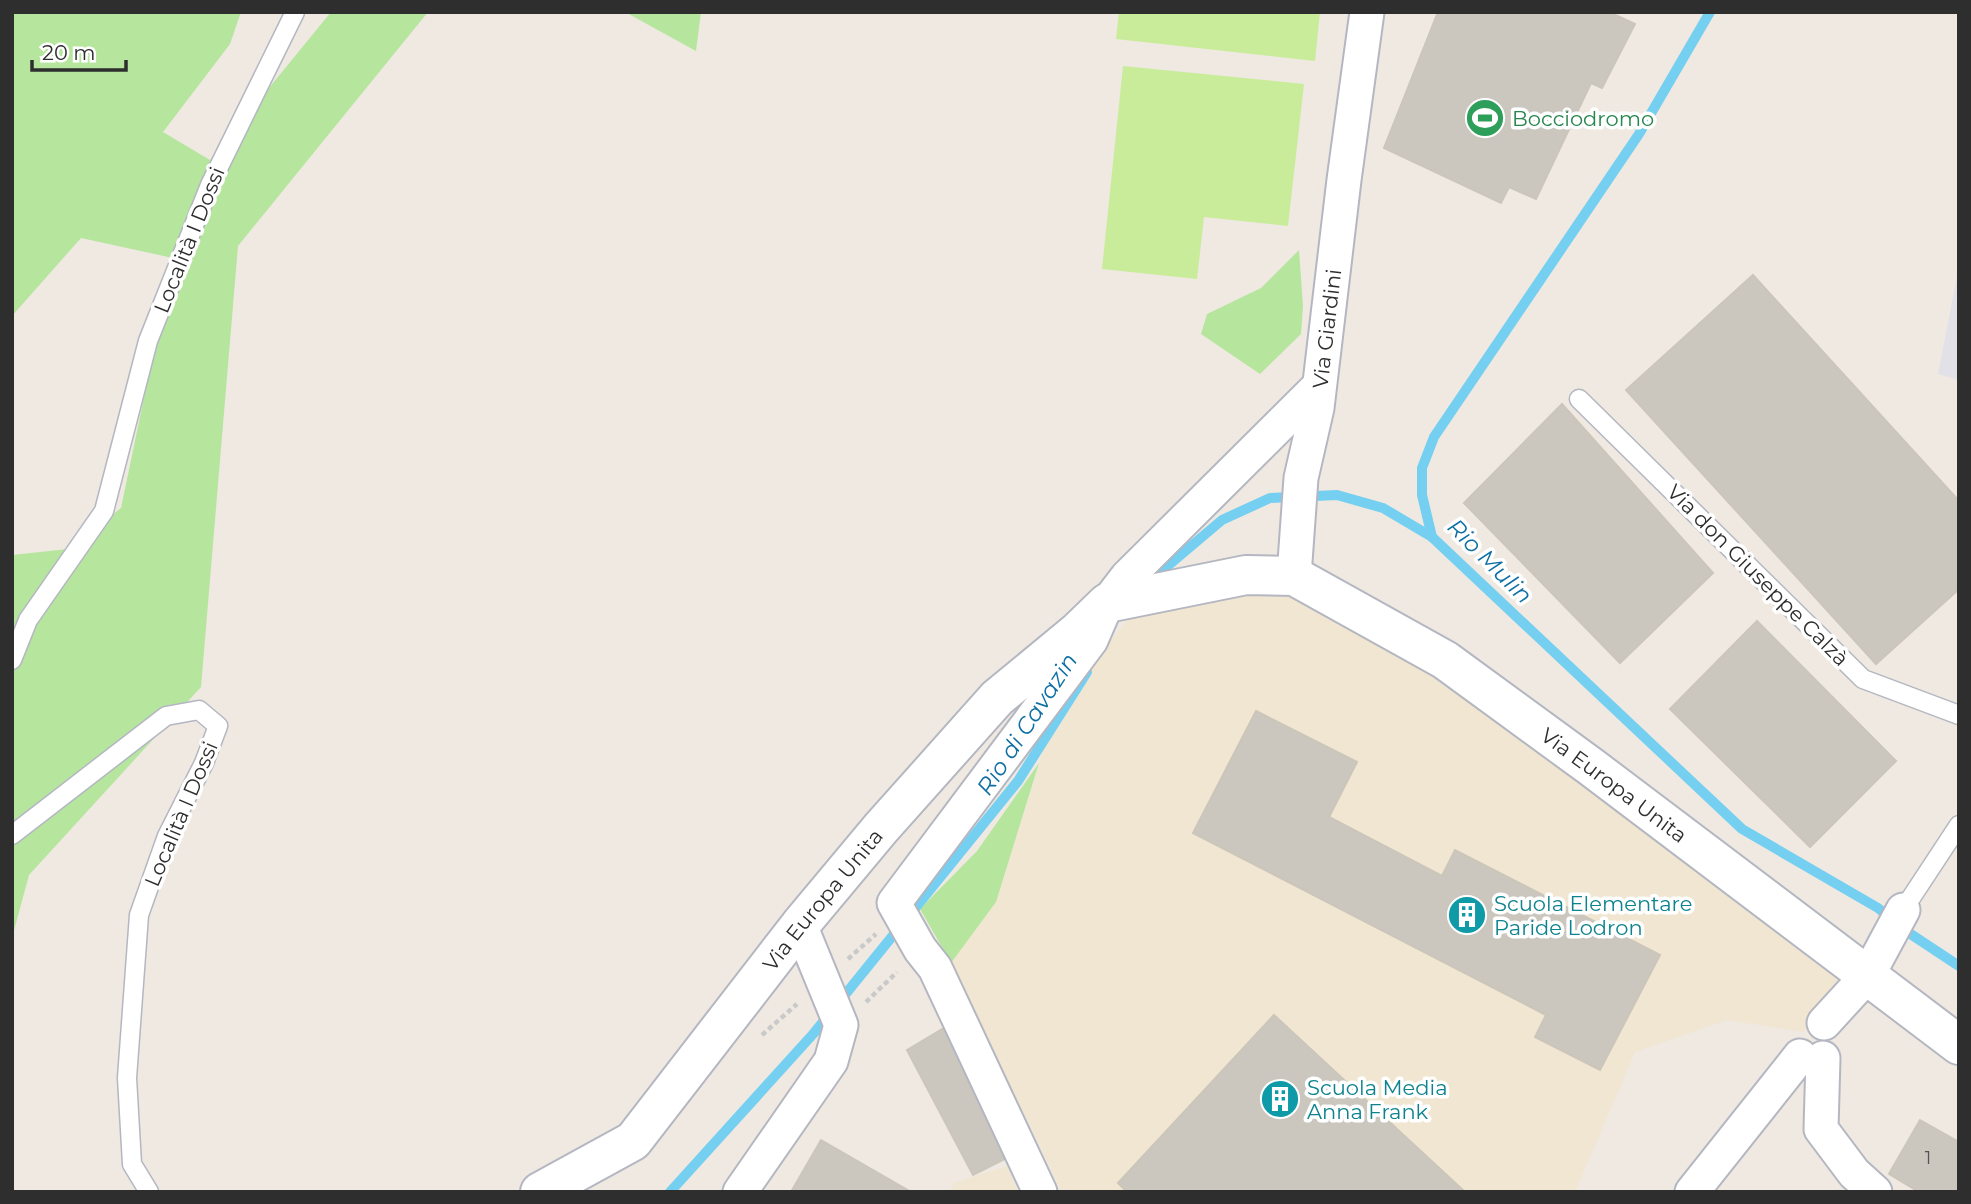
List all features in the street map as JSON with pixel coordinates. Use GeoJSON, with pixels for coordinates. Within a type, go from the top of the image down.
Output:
{"type":"FeatureCollection","features":[{"type":"Feature","properties":{"kind":"main road","name":"Via Europa Unita"},"geometry":{"type":"LineString","coordinates":[[540,1192],[633,1141],[800,926],[881,828],[997,698],[1077,632],[1107,603],[1246,575],[1294,576],[1445,660],[1959,1045]]}},
{"type":"Feature","properties":{"kind":"street","name":"Via Giardini"},"geometry":{"type":"LineString","coordinates":[[897,908],[1091,640],[1107,603],[1126,577],[1319,386],[1367,12]]}},
{"type":"Feature","properties":{"kind":"street"},"geometry":{"type":"LineString","coordinates":[[1294,576],[1301,478],[1317,408],[1319,386]]}},
{"type":"Feature","properties":{"kind":"street"},"geometry":{"type":"LineString","coordinates":[[897,908],[920,949],[935,968],[1040,1192]]}},
{"type":"Feature","properties":{"kind":"street"},"geometry":{"type":"LineString","coordinates":[[1875,1192],[1854,1173],[1821,1129],[1811,1057],[1792,1041],[1796,1029],[1805,1021],[1818,1020],[1824,1023],[1868,975],[1897,920]]}},
{"type":"Feature","properties":{"kind":"street"},"geometry":{"type":"LineString","coordinates":[[740,1192],[831,1061],[841,1025],[800,926]]}},
{"type":"Feature","properties":{"kind":"street"},"geometry":{"type":"LineString","coordinates":[[1692,1192],[1811,1057]]}},
{"type":"Feature","properties":{"kind":"lane","name":"Località I Dossi"},"geometry":{"type":"LineString","coordinates":[[12,660],[28,620],[103,511],[148,341],[210,185],[295,12]]}},
{"type":"Feature","properties":{"kind":"lane","name":"Via don Giuseppe Calzà"},"geometry":{"type":"LineString","coordinates":[[1579,399],[1863,679],[1959,715]]}},
{"type":"Feature","properties":{"kind":"lane","name":"Località I Dossi"},"geometry":{"type":"LineString","coordinates":[[12,835],[166,716],[200,710],[218,726],[204,763],[167,836],[139,915],[127,1078],[132,1164],[149,1192]]}},
{"type":"Feature","properties":{"kind":"lane"},"geometry":{"type":"LineString","coordinates":[[1897,920],[1959,825]]}},
{"type":"Feature","properties":{"kind":"path"},"geometry":{"type":"LineString","coordinates":[[822,981],[897,908]]}},
{"type":"Feature","properties":{"kind":"shaded area"},"geometry":{"type":"Polygon","coordinates":[[[1959,266],[1959,380],[1938,374],[1959,266]]]}},
{"type":"Feature","properties":{"kind":"shaded area"},"geometry":{"type":"Polygon","coordinates":[[[1171,572],[1311,581],[1842,973],[1804,1032],[1727,1020],[1635,1052],[1575,1192],[1465,1192],[1274,1015],[1118,1182],[1127,1192],[1062,1192],[951,963],[996,902],[1060,697],[1171,572]],[[1256,711],[1193,833],[1546,1015],[1601,1070],[1659,956],[1455,851],[1442,876],[1329,817],[1256,711]]]}},
{"type":"Feature","properties":{"kind":"shaded area"},"geometry":{"type":"Polygon","coordinates":[[[1007,1166],[1018,1192],[950,1192],[954,1183],[1007,1166]]]}},
{"type":"Feature","properties":{"kind":"green space"},"geometry":{"type":"Polygon","coordinates":[[[12,12],[241,12],[230,44],[163,132],[210,160],[331,12],[428,12],[238,246],[201,687],[29,875],[12,938],[12,555],[68,549],[121,508],[173,258],[81,238],[12,316],[12,12]]]}},
{"type":"Feature","properties":{"kind":"green space"},"geometry":{"type":"Polygon","coordinates":[[[625,12],[701,12],[696,51],[625,12]]]}},
{"type":"Feature","properties":{"kind":"green space"},"geometry":{"type":"Polygon","coordinates":[[[1119,12],[1320,12],[1315,61],[1116,39],[1119,12]]]}},
{"type":"Feature","properties":{"kind":"green space"},"geometry":{"type":"Polygon","coordinates":[[[1123,66],[1304,84],[1288,226],[1204,217],[1197,279],[1102,269],[1123,66]]]}},
{"type":"Feature","properties":{"kind":"green space"},"geometry":{"type":"Polygon","coordinates":[[[1299,250],[1303,306],[1301,334],[1260,374],[1201,334],[1207,314],[1261,288],[1299,250]]]}},
{"type":"Feature","properties":{"kind":"green space"},"geometry":{"type":"Polygon","coordinates":[[[1039,763],[996,902],[951,963],[920,909],[977,851],[1039,763]]]}},
{"type":"Feature","properties":{"kind":"building","name":"Bocciodromo"},"geometry":{"type":"Polygon","coordinates":[[[1438,12],[1609,12],[1635,24],[1602,88],[1591,83],[1536,199],[1509,187],[1501,203],[1384,148],[1438,12]]]}},
{"type":"Feature","properties":{"kind":"building"},"geometry":{"type":"Polygon","coordinates":[[[1753,275],[1959,501],[1959,589],[1876,664],[1626,390],[1753,275]]]}},
{"type":"Feature","properties":{"kind":"building"},"geometry":{"type":"Polygon","coordinates":[[[1562,404],[1713,573],[1620,663],[1464,503],[1562,404]]]}},
{"type":"Feature","properties":{"kind":"building"},"geometry":{"type":"Polygon","coordinates":[[[1757,621],[1896,761],[1810,847],[1670,709],[1757,621]]]}},
{"type":"Feature","properties":{"kind":"building","name":"Scuola Elementare Paride Lodron"},"geometry":{"type":"Polygon","coordinates":[[[1256,711],[1357,762],[1329,817],[1442,876],[1455,850],[1660,955],[1600,1070],[1535,1037],[1546,1015],[1193,833],[1256,711]]]}},
{"type":"Feature","properties":{"kind":"building","name":"Scuola Media Anna Frank"},"geometry":{"type":"Polygon","coordinates":[[[1274,1015],[1465,1192],[1127,1192],[1118,1183],[1274,1015]]]}},
{"type":"Feature","properties":{"kind":"building"},"geometry":{"type":"Polygon","coordinates":[[[959,1019],[1021,1151],[973,1175],[907,1050],[959,1019]]]}},
{"type":"Feature","properties":{"kind":"building"},"geometry":{"type":"Polygon","coordinates":[[[1920,1120],[1959,1142],[1959,1192],[1919,1192],[1889,1174],[1920,1120]]]}},
{"type":"Feature","properties":{"kind":"building"},"geometry":{"type":"Polygon","coordinates":[[[821,1140],[911,1192],[791,1192],[821,1140]]]}},
{"type":"Feature","properties":{"kind":"waterway","name":"Rio Mulin"},"geometry":{"type":"LineString","coordinates":[[1710,12],[1639,134],[1434,437],[1422,468],[1422,495],[1432,537],[1742,829],[1878,908],[1906,931],[1959,966]]}},
{"type":"Feature","properties":{"kind":"waterway","name":"Rio di Cavazin"},"geometry":{"type":"LineString","coordinates":[[1151,580],[1222,520],[1270,498],[1337,495],[1383,508],[1432,537]]}},
{"type":"Feature","properties":{"kind":"waterway","name":"Rio di Cavazin"},"geometry":{"type":"LineString","coordinates":[[670,1192],[814,1033],[1018,781],[1087,672]]}},
{"type":"Feature","properties":{"kind":"place","name":"Bocciodromo"},"geometry":{"type":"Point","coordinates":[1485,118]}},
{"type":"Feature","properties":{"kind":"place","name":"Scuola Elementare Paride Lodron"},"geometry":{"type":"Point","coordinates":[1467,915]}},
{"type":"Feature","properties":{"kind":"place","name":"Scuola Media Anna Frank"},"geometry":{"type":"Point","coordinates":[1280,1099]}}]}
